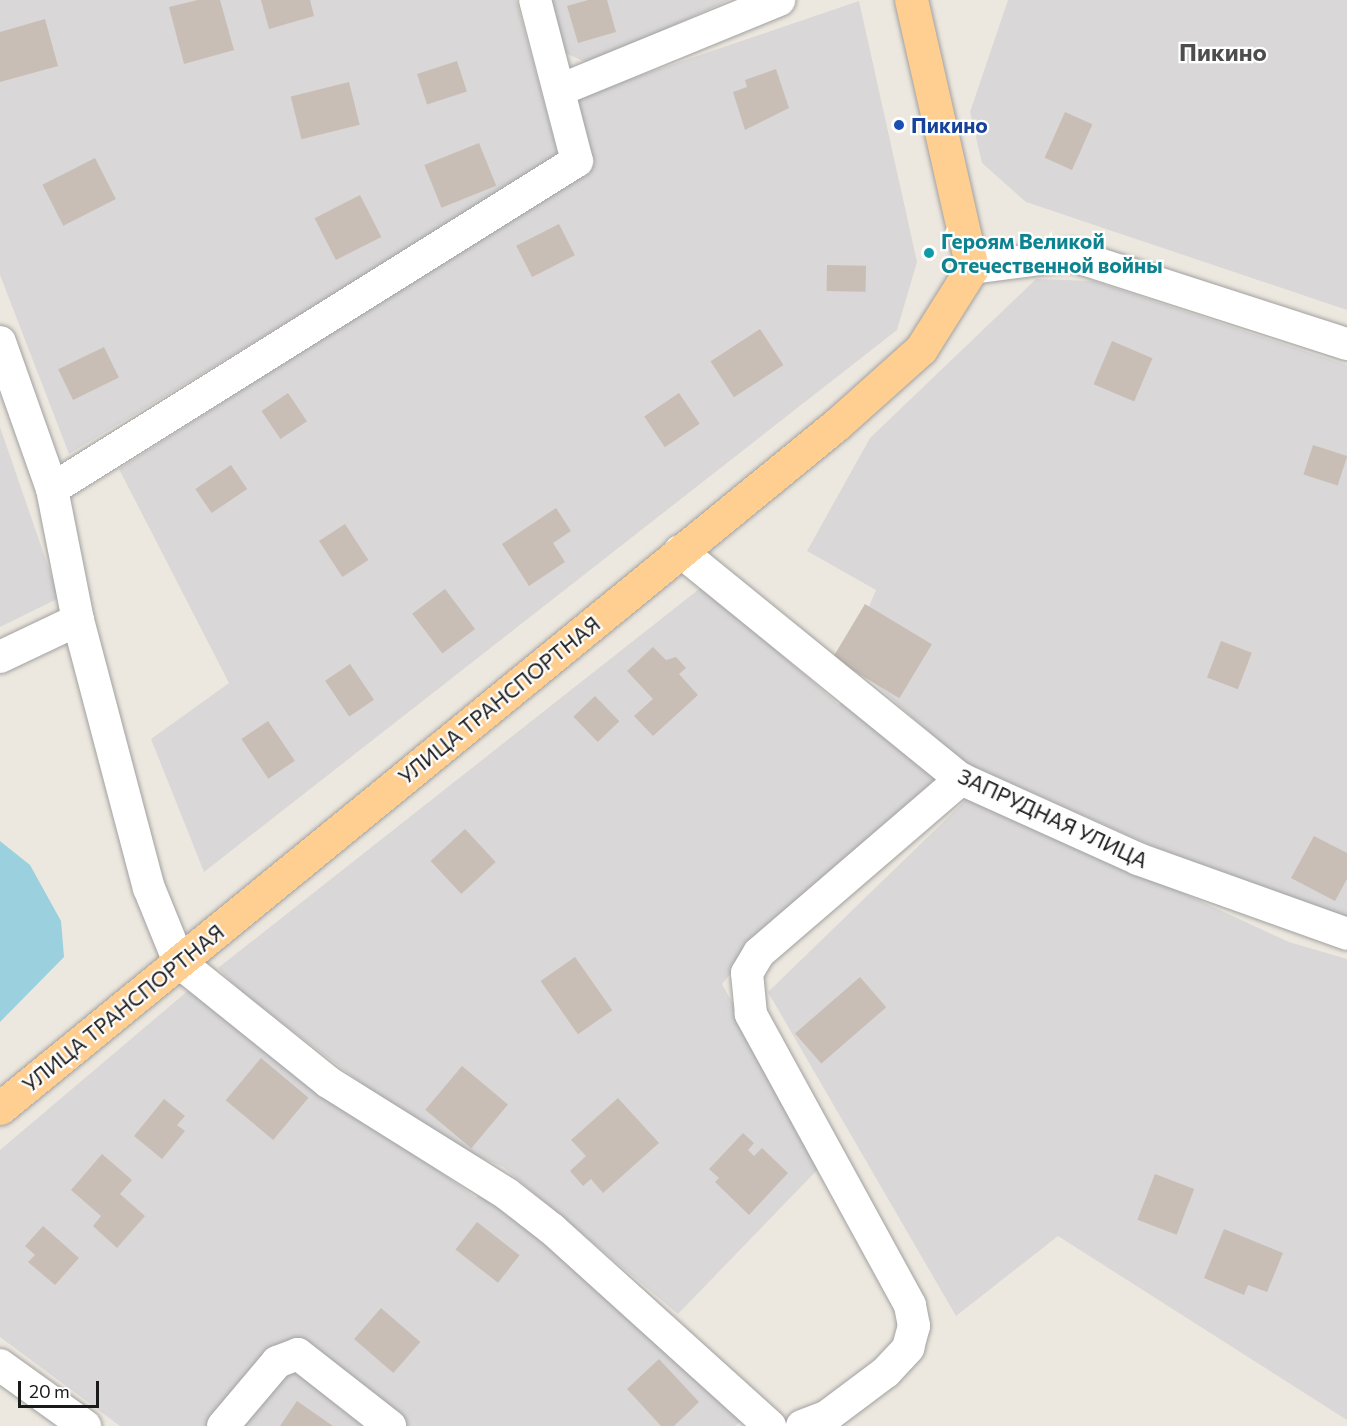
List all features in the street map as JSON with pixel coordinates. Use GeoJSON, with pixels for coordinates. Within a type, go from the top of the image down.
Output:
{"type":"FeatureCollection","features":[{"type":"Feature","properties":{"kind":"main road"},"geometry":{"type":"LineString","coordinates":[[911,0],[972,268]]}},
{"type":"Feature","properties":{"kind":"main road","name":"УЛИЦА ТРАНСПОРТНАЯ"},"geometry":{"type":"LineString","coordinates":[[0,1108],[680,551],[921,349],[972,268]]}},
{"type":"Feature","properties":{"kind":"street"},"geometry":{"type":"LineString","coordinates":[[52,489],[577,161],[535,0]]}},
{"type":"Feature","properties":{"kind":"street"},"geometry":{"type":"LineString","coordinates":[[560,90],[779,0]]}},
{"type":"Feature","properties":{"kind":"street"},"geometry":{"type":"LineString","coordinates":[[972,268],[1071,255],[1347,344]]}},
{"type":"Feature","properties":{"kind":"street"},"geometry":{"type":"LineString","coordinates":[[0,342],[52,489],[78,620],[149,888],[179,962],[328,1082],[507,1194],[552,1229],[770,1426]]}},
{"type":"Feature","properties":{"kind":"street","name":"ЗАПРУДНАЯ УЛИЦА"},"geometry":{"type":"LineString","coordinates":[[680,551],[961,779],[1138,859],[1347,934]]}},
{"type":"Feature","properties":{"kind":"street"},"geometry":{"type":"LineString","coordinates":[[0,657],[78,620]]}},
{"type":"Feature","properties":{"kind":"street"},"geometry":{"type":"LineString","coordinates":[[802,1426],[826,1417],[886,1372],[908,1348],[914,1326],[910,1305],[751,1014],[747,973],[759,953],[961,779]]}},
{"type":"Feature","properties":{"kind":"street"},"geometry":{"type":"LineString","coordinates":[[223,1426],[277,1362],[298,1354],[390,1426]]}},
{"type":"Feature","properties":{"kind":"street"},"geometry":{"type":"LineString","coordinates":[[0,1365],[85,1426]]}},
{"type":"Feature","properties":{"kind":"shaded area"},"geometry":{"type":"Polygon","coordinates":[[[0,0],[516,0],[559,158],[69,454],[0,275],[0,0]]]}},
{"type":"Feature","properties":{"kind":"shaded area"},"geometry":{"type":"Polygon","coordinates":[[[549,0],[729,0],[590,64],[563,52],[549,0]]]}},
{"type":"Feature","properties":{"kind":"shaded area"},"geometry":{"type":"Polygon","coordinates":[[[1008,0],[1347,0],[1347,310],[1026,202],[982,163],[970,112],[1008,0]]]}},
{"type":"Feature","properties":{"kind":"shaded area"},"geometry":{"type":"Polygon","coordinates":[[[859,1],[917,262],[897,330],[204,872],[151,739],[229,683],[119,469],[595,164],[571,99],[859,1]]]}},
{"type":"Feature","properties":{"kind":"shaded area"},"geometry":{"type":"Polygon","coordinates":[[[1036,279],[1093,281],[1347,365],[1347,917],[1157,848],[962,761],[847,659],[876,590],[807,551],[870,438],[1036,279]]]}},
{"type":"Feature","properties":{"kind":"shaded area"},"geometry":{"type":"Polygon","coordinates":[[[0,427],[59,598],[0,627],[0,427]]]}},
{"type":"Feature","properties":{"kind":"shaded area"},"geometry":{"type":"Polygon","coordinates":[[[703,586],[839,705],[846,698],[944,774],[764,933],[722,984],[822,1165],[678,1314],[503,1167],[435,1139],[244,994],[218,968],[703,586]]]}},
{"type":"Feature","properties":{"kind":"shaded area"},"geometry":{"type":"Polygon","coordinates":[[[971,795],[1289,942],[1347,959],[1347,1420],[1058,1236],[956,1316],[768,992],[971,795]]]}},
{"type":"Feature","properties":{"kind":"shaded area"},"geometry":{"type":"Polygon","coordinates":[[[190,989],[476,1198],[486,1188],[745,1418],[735,1426],[120,1426],[0,1337],[0,1150],[190,989]]]}},
{"type":"Feature","properties":{"kind":"water"},"geometry":{"type":"Polygon","coordinates":[[[0,841],[30,865],[61,921],[64,957],[0,1022],[0,841]]]}},
{"type":"Feature","properties":{"kind":"building"},"geometry":{"type":"Polygon","coordinates":[[[198,0],[220,0],[234,50],[184,64],[169,7],[198,0]]]}},
{"type":"Feature","properties":{"kind":"building"},"geometry":{"type":"Polygon","coordinates":[[[261,0],[310,0],[314,16],[269,29],[261,0]]]}},
{"type":"Feature","properties":{"kind":"building"},"geometry":{"type":"Polygon","coordinates":[[[588,0],[607,0],[616,32],[578,43],[567,6],[588,0]]]}},
{"type":"Feature","properties":{"kind":"building"},"geometry":{"type":"Polygon","coordinates":[[[45,19],[58,66],[0,82],[0,32],[45,19]]]}},
{"type":"Feature","properties":{"kind":"building"},"geometry":{"type":"Polygon","coordinates":[[[457,61],[467,91],[427,104],[417,74],[457,61]]]}},
{"type":"Feature","properties":{"kind":"building"},"geometry":{"type":"Polygon","coordinates":[[[776,69],[789,108],[745,130],[733,92],[747,87],[745,80],[776,69]]]}},
{"type":"Feature","properties":{"kind":"building"},"geometry":{"type":"Polygon","coordinates":[[[349,82],[360,125],[301,139],[291,97],[349,82]]]}},
{"type":"Feature","properties":{"kind":"building"},"geometry":{"type":"Polygon","coordinates":[[[1065,112],[1092,124],[1072,170],[1045,158],[1065,112]]]}},
{"type":"Feature","properties":{"kind":"building"},"geometry":{"type":"Polygon","coordinates":[[[479,143],[496,186],[442,208],[424,165],[479,143]]]}},
{"type":"Feature","properties":{"kind":"building"},"geometry":{"type":"Polygon","coordinates":[[[95,158],[116,199],[63,226],[42,185],[95,158]]]}},
{"type":"Feature","properties":{"kind":"building"},"geometry":{"type":"Polygon","coordinates":[[[360,195],[381,237],[336,260],[315,218],[360,195]]]}},
{"type":"Feature","properties":{"kind":"building"},"geometry":{"type":"Polygon","coordinates":[[[559,224],[575,255],[532,277],[516,246],[559,224]]]}},
{"type":"Feature","properties":{"kind":"building"},"geometry":{"type":"Polygon","coordinates":[[[827,265],[866,266],[866,292],[827,291],[827,265]]]}},
{"type":"Feature","properties":{"kind":"building"},"geometry":{"type":"Polygon","coordinates":[[[760,329],[783,365],[734,397],[711,361],[760,329]]]}},
{"type":"Feature","properties":{"kind":"building"},"geometry":{"type":"Polygon","coordinates":[[[1112,341],[1153,358],[1134,401],[1094,384],[1112,341]]]}},
{"type":"Feature","properties":{"kind":"building"},"geometry":{"type":"Polygon","coordinates":[[[104,347],[119,378],[73,400],[58,369],[104,347]]]}},
{"type":"Feature","properties":{"kind":"building"},"geometry":{"type":"Polygon","coordinates":[[[288,393],[307,421],[280,439],[261,411],[288,393]]]}},
{"type":"Feature","properties":{"kind":"building"},"geometry":{"type":"Polygon","coordinates":[[[679,393],[700,424],[665,447],[644,416],[679,393]]]}},
{"type":"Feature","properties":{"kind":"building"},"geometry":{"type":"Polygon","coordinates":[[[1313,445],[1347,456],[1338,486],[1303,474],[1313,445]]]}},
{"type":"Feature","properties":{"kind":"building"},"geometry":{"type":"Polygon","coordinates":[[[231,465],[247,489],[212,513],[195,489],[231,465]]]}},
{"type":"Feature","properties":{"kind":"building"},"geometry":{"type":"Polygon","coordinates":[[[556,508],[571,531],[553,543],[565,562],[529,586],[502,544],[556,508]]]}},
{"type":"Feature","properties":{"kind":"building"},"geometry":{"type":"Polygon","coordinates":[[[345,524],[368,560],[342,577],[319,541],[345,524]]]}},
{"type":"Feature","properties":{"kind":"building"},"geometry":{"type":"Polygon","coordinates":[[[445,589],[475,629],[442,654],[412,614],[445,589]]]}},
{"type":"Feature","properties":{"kind":"building"},"geometry":{"type":"Polygon","coordinates":[[[865,604],[932,644],[899,698],[833,658],[865,604]]]}},
{"type":"Feature","properties":{"kind":"building"},"geometry":{"type":"Polygon","coordinates":[[[1221,641],[1252,653],[1238,689],[1207,677],[1221,641]]]}},
{"type":"Feature","properties":{"kind":"building"},"geometry":{"type":"Polygon","coordinates":[[[653,647],[666,660],[676,657],[686,668],[679,674],[698,695],[653,736],[634,716],[653,699],[627,671],[653,647]]]}},
{"type":"Feature","properties":{"kind":"building"},"geometry":{"type":"Polygon","coordinates":[[[350,664],[374,700],[349,716],[325,681],[350,664]]]}},
{"type":"Feature","properties":{"kind":"building"},"geometry":{"type":"Polygon","coordinates":[[[595,696],[619,721],[598,742],[573,717],[595,696]]]}},
{"type":"Feature","properties":{"kind":"building"},"geometry":{"type":"Polygon","coordinates":[[[268,721],[295,761],[268,779],[241,739],[268,721]]]}},
{"type":"Feature","properties":{"kind":"building"},"geometry":{"type":"Polygon","coordinates":[[[465,829],[496,862],[461,894],[431,861],[465,829]]]}},
{"type":"Feature","properties":{"kind":"building"},"geometry":{"type":"Polygon","coordinates":[[[1314,836],[1347,853],[1347,879],[1335,901],[1291,878],[1314,836]]]}},
{"type":"Feature","properties":{"kind":"building"},"geometry":{"type":"Polygon","coordinates":[[[575,957],[612,1010],[578,1034],[541,981],[575,957]]]}},
{"type":"Feature","properties":{"kind":"building"},"geometry":{"type":"Polygon","coordinates":[[[860,977],[886,1007],[821,1064],[795,1033],[860,977]]]}},
{"type":"Feature","properties":{"kind":"building"},"geometry":{"type":"Polygon","coordinates":[[[261,1058],[308,1098],[273,1140],[226,1100],[261,1058]]]}},
{"type":"Feature","properties":{"kind":"building"},"geometry":{"type":"Polygon","coordinates":[[[462,1066],[508,1105],[471,1148],[425,1110],[462,1066]]]}},
{"type":"Feature","properties":{"kind":"building"},"geometry":{"type":"Polygon","coordinates":[[[618,1098],[659,1143],[603,1193],[591,1179],[583,1186],[570,1171],[586,1156],[571,1140],[618,1098]]]}},
{"type":"Feature","properties":{"kind":"building"},"geometry":{"type":"Polygon","coordinates":[[[164,1099],[185,1116],[177,1125],[185,1131],[162,1159],[134,1136],[164,1099]]]}},
{"type":"Feature","properties":{"kind":"building"},"geometry":{"type":"Polygon","coordinates":[[[743,1133],[754,1143],[748,1150],[754,1156],[762,1148],[788,1173],[749,1215],[715,1182],[719,1178],[709,1169],[743,1133]]]}},
{"type":"Feature","properties":{"kind":"building"},"geometry":{"type":"Polygon","coordinates":[[[102,1154],[132,1180],[120,1194],[145,1216],[117,1248],[93,1226],[101,1216],[71,1190],[102,1154]]]}},
{"type":"Feature","properties":{"kind":"building"},"geometry":{"type":"Polygon","coordinates":[[[1155,1174],[1194,1189],[1177,1235],[1137,1220],[1155,1174]]]}},
{"type":"Feature","properties":{"kind":"building"},"geometry":{"type":"Polygon","coordinates":[[[477,1222],[520,1255],[498,1283],[455,1250],[477,1222]]]}},
{"type":"Feature","properties":{"kind":"building"},"geometry":{"type":"Polygon","coordinates":[[[43,1226],[79,1258],[55,1285],[28,1262],[35,1255],[25,1246],[43,1226]]]}},
{"type":"Feature","properties":{"kind":"building"},"geometry":{"type":"Polygon","coordinates":[[[1224,1229],[1283,1253],[1267,1292],[1248,1285],[1244,1295],[1204,1278],[1224,1229]]]}},
{"type":"Feature","properties":{"kind":"building"},"geometry":{"type":"Polygon","coordinates":[[[381,1308],[420,1342],[393,1373],[354,1339],[381,1308]]]}},
{"type":"Feature","properties":{"kind":"building"},"geometry":{"type":"Polygon","coordinates":[[[659,1359],[699,1402],[674,1426],[661,1426],[627,1389],[659,1359]]]}},
{"type":"Feature","properties":{"kind":"building"},"geometry":{"type":"Polygon","coordinates":[[[297,1401],[333,1426],[280,1426],[297,1401]]]}},
{"type":"Feature","properties":{"kind":"place","name":"Пикино"},"geometry":{"type":"Point","coordinates":[899,125]}},
{"type":"Feature","properties":{"kind":"place","name":"Героям Великой Отечественной войны"},"geometry":{"type":"Point","coordinates":[929,253]}},
{"type":"Feature","properties":{"kind":"district","name":"Пикино"},"geometry":{"type":"Point","coordinates":[1223,52]}}]}
